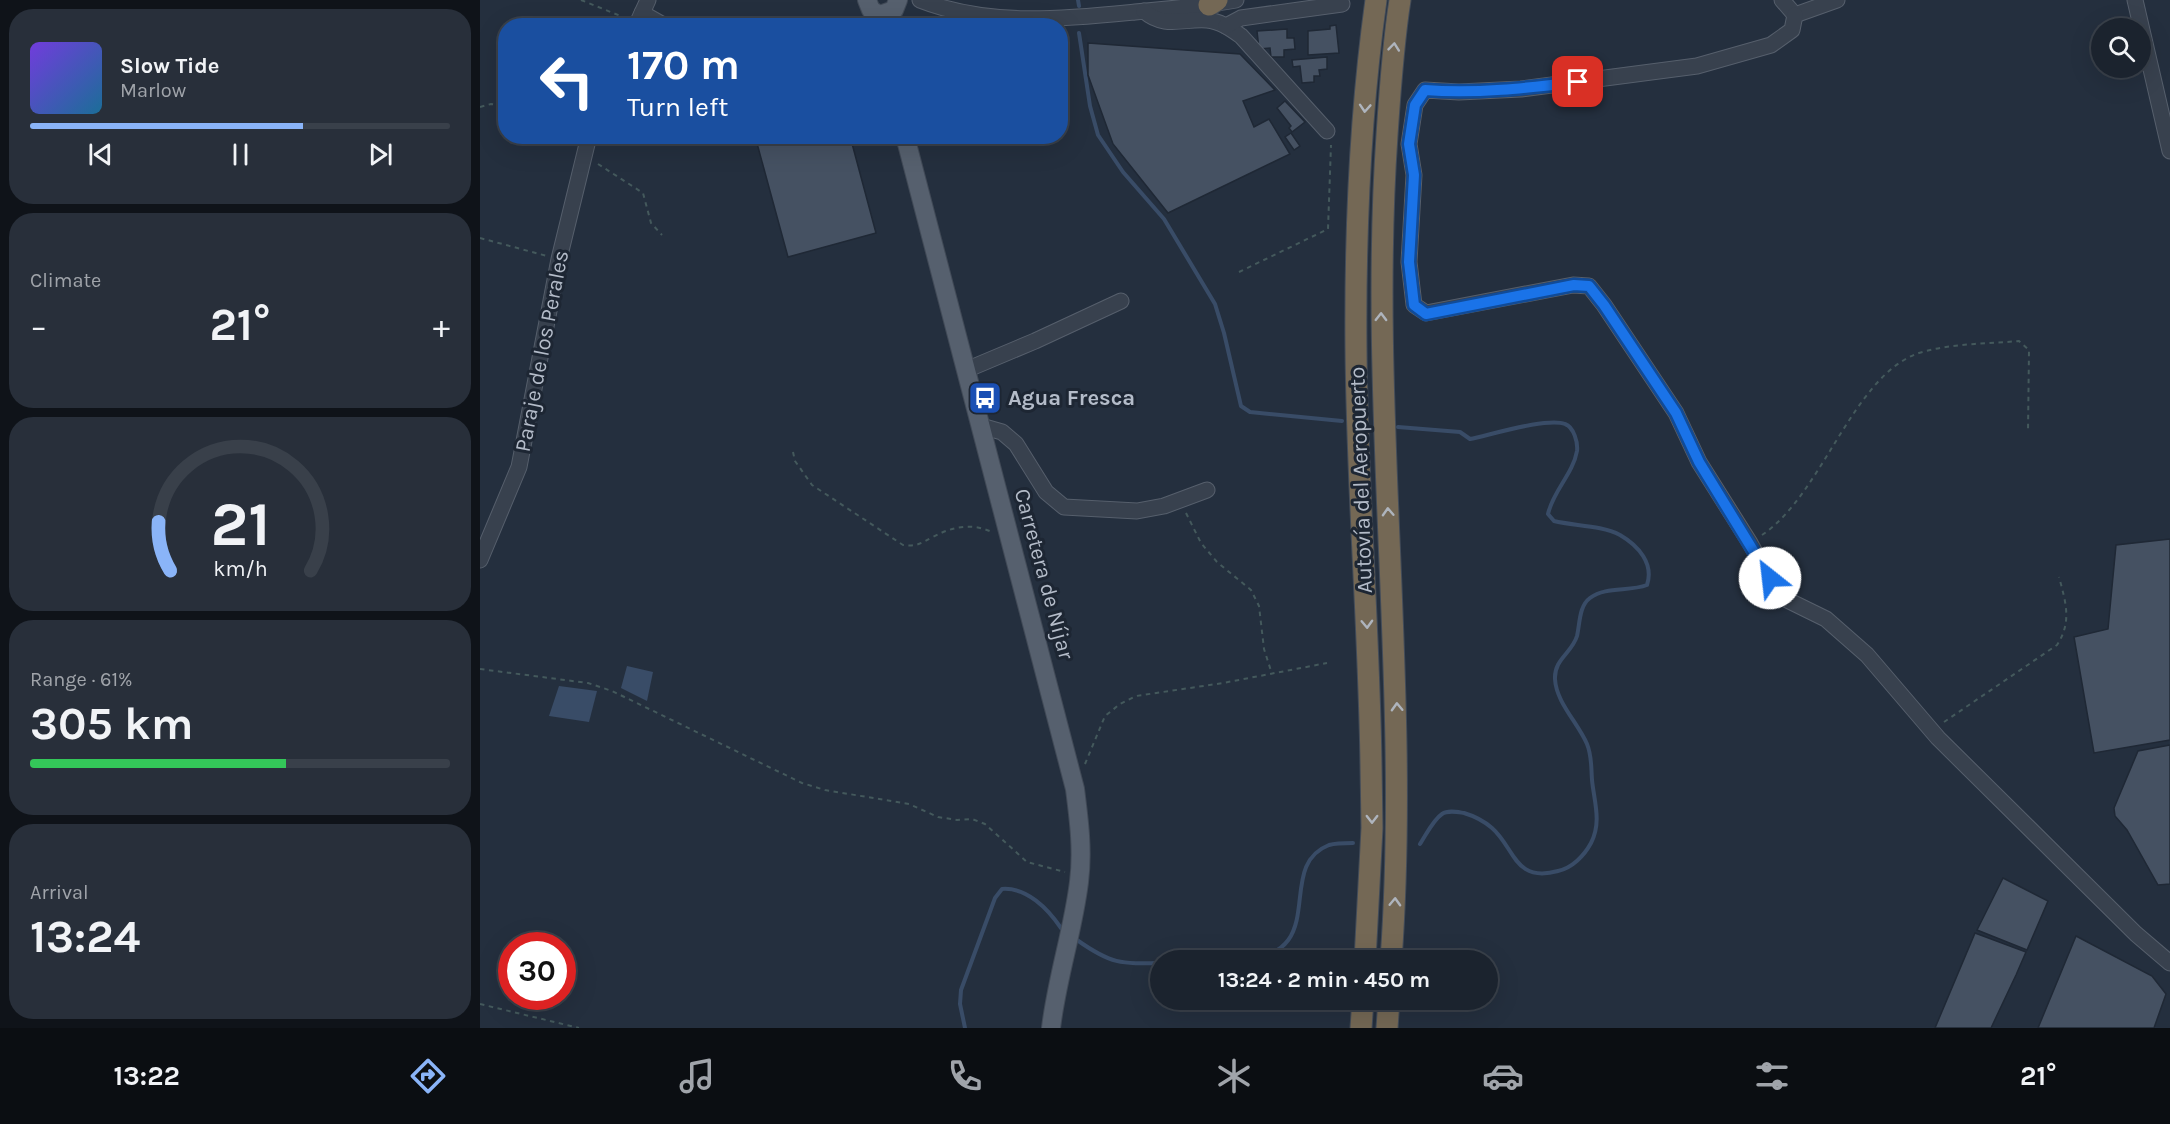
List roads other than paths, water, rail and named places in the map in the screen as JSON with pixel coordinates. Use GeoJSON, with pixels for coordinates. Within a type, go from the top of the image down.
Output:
{"type":"FeatureCollection","features":[{"type":"Feature","properties":{"kind":"highway"},"geometry":{"type":"LineString","coordinates":[[1369,50],[1371,0]]}},
{"type":"Feature","properties":{"kind":"highway","name":"Autovía del Aeropuerto"},"geometry":{"type":"LineString","coordinates":[[1366,950],[1372,828],[1356,349],[1357,250],[1369,50],[1376,0]]}},
{"type":"Feature","properties":{"kind":"highway","name":"Autovía del Aeropuerto"},"geometry":{"type":"LineString","coordinates":[[1392,950],[1398,744],[1381,333],[1382,210],[1399,4]]}},
{"type":"Feature","properties":{"kind":"highway"},"geometry":{"type":"LineString","coordinates":[[1361,1028],[1362,1010]]}},
{"type":"Feature","properties":{"kind":"highway"},"geometry":{"type":"LineString","coordinates":[[1387,1028],[1388,1010]]}},
{"type":"Feature","properties":{"kind":"main road"},"geometry":{"type":"LineString","coordinates":[[873,13],[890,13],[897,3]]}},
{"type":"Feature","properties":{"kind":"main road","name":"Carretera de Níjar"},"geometry":{"type":"LineString","coordinates":[[907,144],[1075,789],[1080,827],[1079,883],[1056,988],[1051,1028]]}},
{"type":"Feature","properties":{"kind":"street"},"geometry":{"type":"LineString","coordinates":[[1068,18],[1236,0]]}},
{"type":"Feature","properties":{"kind":"street"},"geometry":{"type":"LineString","coordinates":[[1782,0],[1795,15]]}},
{"type":"Feature","properties":{"kind":"street"},"geometry":{"type":"LineString","coordinates":[[1795,15],[1837,0]]}},
{"type":"Feature","properties":{"kind":"street"},"geometry":{"type":"LineString","coordinates":[[2135,0],[2170,151]]}},
{"type":"Feature","properties":{"kind":"street"},"geometry":{"type":"LineString","coordinates":[[897,3],[922,1],[967,14],[1004,18]]}},
{"type":"Feature","properties":{"kind":"street"},"geometry":{"type":"LineString","coordinates":[[1226,26],[1241,18],[1342,4]]}},
{"type":"Feature","properties":{"kind":"street"},"geometry":{"type":"LineString","coordinates":[[1144,11],[1161,21],[1209,20],[1226,26],[1241,36],[1327,131]]}},
{"type":"Feature","properties":{"kind":"street"},"geometry":{"type":"LineString","coordinates":[[1795,15],[1792,30],[1771,45],[1697,66],[1521,89],[1459,92],[1425,90],[1415,105],[1409,144],[1414,175],[1409,262],[1414,305],[1426,314],[1574,285],[1589,286],[1676,413],[1699,462],[1750,543],[1779,596],[1826,619],[1859,647],[1932,731],[2136,934],[2170,963]]}},
{"type":"Feature","properties":{"kind":"street","name":"Paraje de los Perales"},"geometry":{"type":"LineString","coordinates":[[480,560],[519,467],[560,259],[586,144]]}},
{"type":"Feature","properties":{"kind":"street"},"geometry":{"type":"LineString","coordinates":[[966,370],[1121,301]]}},
{"type":"Feature","properties":{"kind":"street"},"geometry":{"type":"LineString","coordinates":[[981,426],[1002,432],[1016,444],[1046,492],[1064,507],[1137,511],[1164,507],[1207,490]]}},
{"type":"Feature","properties":{"kind":"water"},"geometry":{"type":"Polygon","coordinates":[[[627,666],[653,672],[647,701],[621,688],[627,666]]]}},
{"type":"Feature","properties":{"kind":"water"},"geometry":{"type":"Polygon","coordinates":[[[559,686],[597,691],[589,722],[549,716],[559,686]]]}},
{"type":"Feature","properties":{"kind":"waterway"},"geometry":{"type":"LineString","coordinates":[[1078,0],[1079,6]]}},
{"type":"Feature","properties":{"kind":"waterway"},"geometry":{"type":"LineString","coordinates":[[1079,33],[1090,106],[1098,135],[1123,172],[1164,219],[1215,304],[1241,406],[1250,412],[1342,421]]}},
{"type":"Feature","properties":{"kind":"waterway"},"geometry":{"type":"LineString","coordinates":[[1398,427],[1460,432],[1470,439],[1519,427],[1557,422],[1565,424],[1571,428],[1575,436],[1577,451],[1548,514],[1554,521],[1596,527],[1620,535],[1639,550],[1647,563],[1649,577],[1647,585],[1610,590],[1596,594],[1586,601],[1575,642],[1560,661],[1555,672],[1559,696],[1583,736],[1591,757],[1597,819],[1594,835],[1585,852],[1573,864],[1558,871],[1532,872],[1517,861],[1500,836],[1489,825],[1464,813],[1453,812],[1444,813],[1439,817],[1420,844]]}},
{"type":"Feature","properties":{"kind":"waterway"},"geometry":{"type":"LineString","coordinates":[[1275,950],[1285,944],[1294,928],[1304,872],[1313,856],[1329,845],[1353,843]]}},
{"type":"Feature","properties":{"kind":"waterway"},"geometry":{"type":"LineString","coordinates":[[965,1028],[960,1004],[961,990],[995,898],[1002,889],[1011,889],[1028,895],[1043,907],[1061,928]]}},
{"type":"Feature","properties":{"kind":"waterway"},"geometry":{"type":"LineString","coordinates":[[1077,940],[1099,954],[1116,961],[1150,963]]}},
{"type":"Feature","properties":{"kind":"place","name":"Agua Fresca"},"geometry":{"type":"Point","coordinates":[985,398]}}]}
